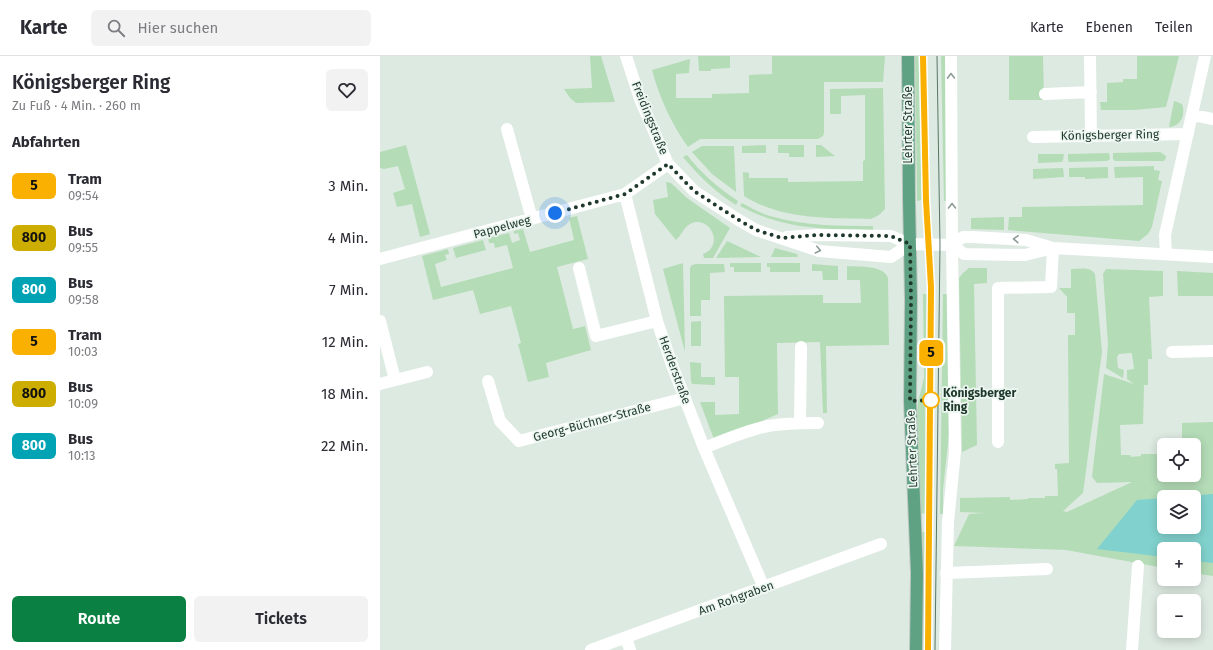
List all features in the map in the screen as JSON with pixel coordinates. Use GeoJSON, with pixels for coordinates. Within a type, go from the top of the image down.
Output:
{"type":"FeatureCollection","features":[{"type":"Feature","properties":{"kind":"main road","name":"Lehrter Straße"},"geometry":{"type":"LineString","coordinates":[[908,56],[911,299],[910,401],[917,572],[916,650]]}},
{"type":"Feature","properties":{"kind":"street","name":"Freidingstraße"},"geometry":{"type":"LineString","coordinates":[[626,56],[640,99],[668,164],[694,191],[756,230],[819,252],[891,257],[910,244]]}},
{"type":"Feature","properties":{"kind":"street"},"geometry":{"type":"LineString","coordinates":[[945,650],[948,522],[956,452],[952,245],[951,56]]}},
{"type":"Feature","properties":{"kind":"street"},"geometry":{"type":"LineString","coordinates":[[1090,56],[1091,135]]}},
{"type":"Feature","properties":{"kind":"street"},"geometry":{"type":"LineString","coordinates":[[1166,254],[1165,235],[1205,56]]}},
{"type":"Feature","properties":{"kind":"street"},"geometry":{"type":"LineString","coordinates":[[1045,94],[1090,92]]}},
{"type":"Feature","properties":{"kind":"street"},"geometry":{"type":"LineString","coordinates":[[1193,115],[1213,119]]}},
{"type":"Feature","properties":{"kind":"street"},"geometry":{"type":"LineString","coordinates":[[507,129],[532,219]]}},
{"type":"Feature","properties":{"kind":"street","name":"Königsberger Ring"},"geometry":{"type":"LineString","coordinates":[[1032,137],[1188,134]]}},
{"type":"Feature","properties":{"kind":"street"},"geometry":{"type":"LineString","coordinates":[[625,194],[668,164]]}},
{"type":"Feature","properties":{"kind":"street","name":"Pappelweg"},"geometry":{"type":"LineString","coordinates":[[380,259],[625,194]]}},
{"type":"Feature","properties":{"kind":"street","name":"Herderstraße"},"geometry":{"type":"LineString","coordinates":[[625,194],[657,321],[672,365],[704,448],[764,588]]}},
{"type":"Feature","properties":{"kind":"street","name":"Freidingstraße"},"geometry":{"type":"LineString","coordinates":[[782,238],[817,235],[891,236],[910,244]]}},
{"type":"Feature","properties":{"kind":"street"},"geometry":{"type":"LineString","coordinates":[[952,245],[963,237],[1026,240],[1053,248],[1213,257]]}},
{"type":"Feature","properties":{"kind":"street"},"geometry":{"type":"LineString","coordinates":[[910,244],[952,245],[964,254],[1026,254],[1053,248]]}},
{"type":"Feature","properties":{"kind":"street"},"geometry":{"type":"LineString","coordinates":[[998,442],[998,288],[1051,287],[1053,248]]}},
{"type":"Feature","properties":{"kind":"street"},"geometry":{"type":"LineString","coordinates":[[579,268],[596,336],[657,321]]}},
{"type":"Feature","properties":{"kind":"street"},"geometry":{"type":"LineString","coordinates":[[380,321],[395,380]]}},
{"type":"Feature","properties":{"kind":"street"},"geometry":{"type":"LineString","coordinates":[[800,422],[801,347]]}},
{"type":"Feature","properties":{"kind":"street"},"geometry":{"type":"LineString","coordinates":[[1172,352],[1213,351]]}},
{"type":"Feature","properties":{"kind":"street"},"geometry":{"type":"LineString","coordinates":[[380,384],[427,372]]}},
{"type":"Feature","properties":{"kind":"street","name":"Georg-Büchner-Straße"},"geometry":{"type":"LineString","coordinates":[[488,381],[500,421],[520,441],[684,398]]}},
{"type":"Feature","properties":{"kind":"street"},"geometry":{"type":"LineString","coordinates":[[704,448],[768,426],[800,422],[818,423]]}},
{"type":"Feature","properties":{"kind":"street","name":"Am Rohgraben"},"geometry":{"type":"LineString","coordinates":[[591,650],[881,544]]}},
{"type":"Feature","properties":{"kind":"street"},"geometry":{"type":"LineString","coordinates":[[1132,650],[1138,566]]}},
{"type":"Feature","properties":{"kind":"street"},"geometry":{"type":"LineString","coordinates":[[946,573],[1047,569]]}},
{"type":"Feature","properties":{"kind":"street"},"geometry":{"type":"LineString","coordinates":[[626,638],[630,650]]}},
{"type":"Feature","properties":{"kind":"green space"},"geometry":{"type":"Polygon","coordinates":[[[590,56],[601,56],[615,102],[576,103],[570,98],[564,89],[592,88],[590,56]]]}},
{"type":"Feature","properties":{"kind":"green space"},"geometry":{"type":"Polygon","coordinates":[[[698,56],[730,56],[730,68],[699,71],[698,56]]]}},
{"type":"Feature","properties":{"kind":"green space"},"geometry":{"type":"Polygon","coordinates":[[[772,56],[885,56],[883,82],[824,82],[824,133],[823,136],[818,139],[700,139],[688,147],[676,129],[667,110],[652,70],[690,59],[689,73],[676,74],[676,98],[712,98],[712,94],[749,93],[749,75],[772,74],[772,56]]]}},
{"type":"Feature","properties":{"kind":"green space"},"geometry":{"type":"Polygon","coordinates":[[[915,56],[919,56],[922,200],[917,201],[915,56]]]}},
{"type":"Feature","properties":{"kind":"green space"},"geometry":{"type":"Polygon","coordinates":[[[941,56],[946,56],[947,201],[944,201],[941,56]]]}},
{"type":"Feature","properties":{"kind":"green space"},"geometry":{"type":"Polygon","coordinates":[[[1009,56],[1043,56],[1044,100],[1009,100],[1009,56]]]}},
{"type":"Feature","properties":{"kind":"green space"},"geometry":{"type":"Polygon","coordinates":[[[1137,56],[1179,56],[1166,107],[1134,110],[1101,110],[1100,102],[1107,102],[1107,83],[1123,82],[1123,79],[1137,79],[1137,56]]]}},
{"type":"Feature","properties":{"kind":"green space"},"geometry":{"type":"Polygon","coordinates":[[[883,88],[885,209],[879,215],[871,219],[822,218],[790,214],[774,210],[744,196],[743,172],[749,173],[749,178],[788,178],[788,182],[863,181],[863,161],[865,160],[865,95],[841,96],[841,114],[830,114],[830,89],[883,88]]]}},
{"type":"Feature","properties":{"kind":"green space"},"geometry":{"type":"Polygon","coordinates":[[[1174,101],[1182,104],[1183,116],[1177,125],[1169,127],[1174,101]]]}},
{"type":"Feature","properties":{"kind":"green space"},"geometry":{"type":"Polygon","coordinates":[[[406,145],[430,234],[420,237],[412,204],[397,207],[393,193],[405,189],[398,166],[384,169],[380,168],[380,152],[406,145]]]}},
{"type":"Feature","properties":{"kind":"green space"},"geometry":{"type":"Polygon","coordinates":[[[766,145],[766,153],[742,153],[742,146],[766,145]]]}},
{"type":"Feature","properties":{"kind":"green space"},"geometry":{"type":"Polygon","coordinates":[[[778,145],[804,145],[804,157],[789,157],[789,153],[778,153],[778,145]]]}},
{"type":"Feature","properties":{"kind":"green space"},"geometry":{"type":"Polygon","coordinates":[[[816,145],[821,145],[835,156],[816,157],[816,145]]]}},
{"type":"Feature","properties":{"kind":"green space"},"geometry":{"type":"Polygon","coordinates":[[[702,146],[734,146],[736,192],[712,174],[692,152],[702,146]]]}},
{"type":"Feature","properties":{"kind":"green space"},"geometry":{"type":"Polygon","coordinates":[[[1160,152],[1166,156],[1164,161],[1115,161],[1113,159],[1113,153],[1160,152]]]}},
{"type":"Feature","properties":{"kind":"green space"},"geometry":{"type":"Polygon","coordinates":[[[1109,153],[1110,159],[1107,161],[1069,162],[1068,160],[1068,154],[1109,153]]]}},
{"type":"Feature","properties":{"kind":"green space"},"geometry":{"type":"Polygon","coordinates":[[[1038,154],[1064,154],[1062,162],[1038,163],[1038,154]]]}},
{"type":"Feature","properties":{"kind":"green space"},"geometry":{"type":"Polygon","coordinates":[[[687,155],[710,180],[738,201],[736,205],[721,195],[701,177],[683,157],[687,155]]]}},
{"type":"Feature","properties":{"kind":"green space"},"geometry":{"type":"Polygon","coordinates":[[[1154,166],[1154,170],[1160,171],[1158,180],[1162,181],[1152,227],[1148,234],[1139,241],[1008,230],[1009,217],[1022,217],[1022,207],[1143,205],[1143,177],[1115,178],[1114,167],[1154,166]]]}},
{"type":"Feature","properties":{"kind":"green space"},"geometry":{"type":"Polygon","coordinates":[[[1108,167],[1108,178],[1085,179],[1085,177],[1069,177],[1069,168],[1108,167]]]}},
{"type":"Feature","properties":{"kind":"green space"},"geometry":{"type":"Polygon","coordinates":[[[1063,168],[1064,177],[1033,179],[1033,169],[1063,168]]]}},
{"type":"Feature","properties":{"kind":"green space"},"geometry":{"type":"Polygon","coordinates":[[[666,182],[671,183],[687,198],[730,228],[713,258],[704,258],[703,254],[710,250],[713,245],[714,238],[709,227],[704,223],[697,222],[690,224],[676,240],[655,214],[653,200],[668,197],[666,182]]]}},
{"type":"Feature","properties":{"kind":"green space"},"geometry":{"type":"Polygon","coordinates":[[[742,203],[752,209],[770,216],[795,222],[821,225],[873,226],[873,230],[805,227],[789,224],[757,214],[740,206],[742,203]]]}},
{"type":"Feature","properties":{"kind":"green space"},"geometry":{"type":"Polygon","coordinates":[[[577,216],[588,259],[557,267],[573,329],[585,326],[591,350],[546,363],[549,377],[528,382],[518,344],[521,343],[511,306],[480,314],[473,290],[433,300],[422,256],[448,249],[449,254],[445,255],[447,260],[435,264],[441,287],[513,268],[507,245],[495,248],[494,243],[489,243],[488,238],[509,233],[512,243],[520,240],[518,233],[514,234],[514,231],[523,229],[530,252],[574,240],[569,218],[577,216]]]}},
{"type":"Feature","properties":{"kind":"green space"},"geometry":{"type":"Polygon","coordinates":[[[1004,217],[1004,230],[971,229],[971,218],[1004,217]]]}},
{"type":"Feature","properties":{"kind":"green space"},"geometry":{"type":"Polygon","coordinates":[[[483,240],[486,250],[456,258],[453,248],[483,240]]]}},
{"type":"Feature","properties":{"kind":"green space"},"geometry":{"type":"Polygon","coordinates":[[[727,241],[761,257],[716,258],[727,241]]]}},
{"type":"Feature","properties":{"kind":"green space"},"geometry":{"type":"Polygon","coordinates":[[[775,248],[797,254],[798,257],[771,257],[775,248]]]}},
{"type":"Feature","properties":{"kind":"green space"},"geometry":{"type":"Polygon","coordinates":[[[683,263],[685,352],[663,269],[683,263]]]}},
{"type":"Feature","properties":{"kind":"green space"},"geometry":{"type":"Polygon","coordinates":[[[730,263],[761,263],[761,272],[734,272],[734,267],[730,267],[730,263]]]}},
{"type":"Feature","properties":{"kind":"green space"},"geometry":{"type":"Polygon","coordinates":[[[767,263],[800,263],[800,272],[770,272],[770,267],[767,267],[767,263]]]}},
{"type":"Feature","properties":{"kind":"green space"},"geometry":{"type":"Polygon","coordinates":[[[724,264],[725,272],[710,273],[710,300],[701,300],[701,316],[690,316],[690,268],[692,265],[724,264]]]}},
{"type":"Feature","properties":{"kind":"green space"},"geometry":{"type":"Polygon","coordinates":[[[812,264],[838,266],[838,280],[823,280],[822,271],[812,271],[812,264]]]}},
{"type":"Feature","properties":{"kind":"green space"},"geometry":{"type":"Polygon","coordinates":[[[847,266],[876,269],[886,274],[888,278],[889,345],[826,346],[827,413],[823,413],[820,342],[777,343],[778,414],[715,442],[700,402],[715,402],[715,415],[739,414],[739,377],[725,377],[724,296],[823,295],[823,303],[861,303],[860,280],[847,280],[847,266]]]}},
{"type":"Feature","properties":{"kind":"green space"},"geometry":{"type":"Polygon","coordinates":[[[969,268],[987,268],[987,283],[974,284],[977,445],[962,452],[959,278],[969,268]]]}},
{"type":"Feature","properties":{"kind":"green space"},"geometry":{"type":"Polygon","coordinates":[[[1081,268],[1093,271],[1095,274],[1102,352],[1083,493],[1063,511],[1067,512],[1132,482],[1097,483],[1092,477],[1104,374],[1134,384],[1127,379],[1127,370],[1134,369],[1131,353],[1119,354],[1117,357],[1118,368],[1124,370],[1123,378],[1106,368],[1108,344],[1103,274],[1106,269],[1163,271],[1163,296],[1149,297],[1152,359],[1148,359],[1148,385],[1144,385],[1143,424],[1120,425],[1121,455],[1130,455],[1131,457],[1141,456],[1141,454],[1157,454],[1157,482],[1201,482],[1201,438],[1182,438],[1182,423],[1213,422],[1213,576],[1201,574],[1201,542],[1157,542],[1157,567],[1066,550],[954,546],[969,514],[985,513],[960,512],[960,498],[1010,497],[1010,500],[1058,496],[1057,469],[1055,469],[1055,464],[1069,463],[1068,335],[1075,335],[1075,313],[1067,313],[1067,297],[1059,288],[1071,288],[1071,269],[1081,268]]]}},
{"type":"Feature","properties":{"kind":"green space"},"geometry":{"type":"Polygon","coordinates":[[[1177,271],[1213,273],[1213,296],[1178,296],[1177,271]]]}},
{"type":"Feature","properties":{"kind":"green space"},"geometry":{"type":"Polygon","coordinates":[[[923,294],[927,294],[926,514],[920,513],[917,422],[918,402],[924,378],[923,294]]]}},
{"type":"Feature","properties":{"kind":"green space"},"geometry":{"type":"Polygon","coordinates":[[[943,294],[948,294],[949,434],[943,489],[943,514],[940,514],[943,294]]]}},
{"type":"Feature","properties":{"kind":"green space"},"geometry":{"type":"Polygon","coordinates":[[[701,321],[701,346],[691,346],[691,322],[701,321]]]}},
{"type":"Feature","properties":{"kind":"green space"},"geometry":{"type":"Polygon","coordinates":[[[690,362],[701,363],[701,377],[715,377],[715,385],[692,384],[690,362]]]}},
{"type":"Feature","properties":{"kind":"green space"},"geometry":{"type":"Polygon","coordinates":[[[922,532],[925,532],[925,650],[922,650],[922,532]]]}},
{"type":"Feature","properties":{"kind":"water"},"geometry":{"type":"Polygon","coordinates":[[[1213,494],[1213,563],[1201,562],[1201,542],[1157,542],[1157,556],[1097,549],[1137,500],[1157,499],[1157,534],[1201,534],[1201,495],[1213,494]]]}},
{"type":"Feature","properties":{"kind":"tram line"},"geometry":{"type":"LineString","coordinates":[[923,56],[926,200],[931,287],[928,650]]}},
{"type":"Feature","properties":{"kind":"tram line","name":"5"},"geometry":{"type":"LineString","coordinates":[[923,56],[926,200],[931,287],[928,650]]}},
{"type":"Feature","properties":{"kind":"tram line"},"geometry":{"type":"LineString","coordinates":[[935,650],[940,245],[937,56]]}},
{"type":"Feature","properties":{"kind":"place","name":"Königsberger Ring"},"geometry":{"type":"Point","coordinates":[931,400]}},
{"type":"Feature","properties":{"kind":"route"},"geometry":{"type":"LineString","coordinates":[[555,213],[625,194],[668,164],[694,191],[756,230],[782,238],[817,235],[891,236],[910,244],[910,401],[931,400]]}}]}
